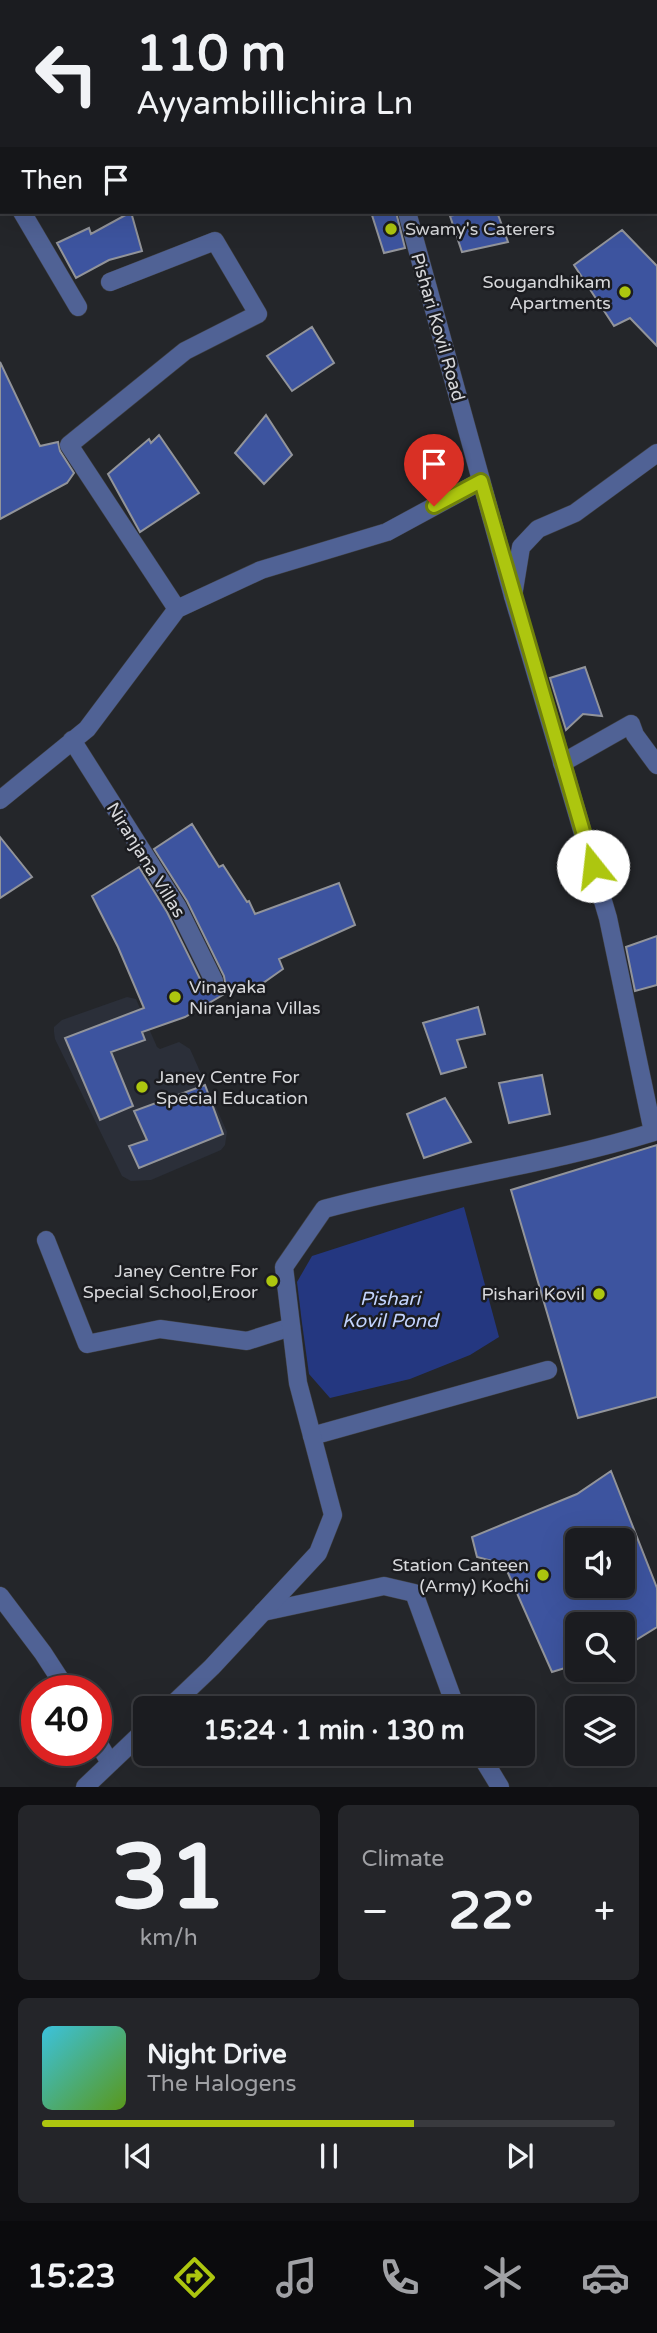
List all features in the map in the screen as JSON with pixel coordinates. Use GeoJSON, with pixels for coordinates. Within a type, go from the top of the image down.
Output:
{"type":"FeatureCollection","features":[{"type":"Feature","properties":{"kind":"street"},"geometry":{"type":"LineString","coordinates":[[23,214],[78,307]]}},
{"type":"Feature","properties":{"kind":"street","name":"Pishari Kovil Road"},"geometry":{"type":"LineString","coordinates":[[408,214],[513,596],[608,918],[655,1131]]}},
{"type":"Feature","properties":{"kind":"street"},"geometry":{"type":"LineString","coordinates":[[110,282],[215,241],[258,314],[185,351],[69,445],[177,608]]}},
{"type":"Feature","properties":{"kind":"street"},"geometry":{"type":"LineString","coordinates":[[513,596],[521,547],[538,529],[575,513],[657,453]]}},
{"type":"Feature","properties":{"kind":"street"},"geometry":{"type":"LineString","coordinates":[[0,800],[87,729],[177,608],[261,570],[387,532],[481,481]]}},
{"type":"Feature","properties":{"kind":"street"},"geometry":{"type":"LineString","coordinates":[[562,763],[631,724],[635,736],[657,765]]}},
{"type":"Feature","properties":{"kind":"street","name":"Niranjana Villas"},"geometry":{"type":"LineString","coordinates":[[72,740],[177,906],[214,981]]}},
{"type":"Feature","properties":{"kind":"street"},"geometry":{"type":"LineString","coordinates":[[182,1696],[318,1553],[333,1515],[298,1383],[284,1266],[324,1209],[390,1191],[555,1159],[655,1131]]}},
{"type":"Feature","properties":{"kind":"street"},"geometry":{"type":"LineString","coordinates":[[46,1240],[87,1344],[160,1329],[247,1341],[291,1327]]}},
{"type":"Feature","properties":{"kind":"street"},"geometry":{"type":"LineString","coordinates":[[312,1436],[548,1370]]}},
{"type":"Feature","properties":{"kind":"street"},"geometry":{"type":"LineString","coordinates":[[263,1612],[384,1586],[414,1593],[452,1696]]}},
{"type":"Feature","properties":{"kind":"street"},"geometry":{"type":"LineString","coordinates":[[0,1596],[57,1675]]}},
{"type":"Feature","properties":{"kind":"street"},"geometry":{"type":"LineString","coordinates":[[112,1761],[133,1741]]}},
{"type":"Feature","properties":{"kind":"street"},"geometry":{"type":"LineString","coordinates":[[85,1787],[107,1766]]}},
{"type":"Feature","properties":{"kind":"street"},"geometry":{"type":"LineString","coordinates":[[487,1766],[500,1787]]}},
{"type":"Feature","properties":{"kind":"shaded area","name":"Janey Centre For Special Education"},"geometry":{"type":"Polygon","coordinates":[[[127,997],[136,999],[157,1047],[160,1049],[179,1042],[190,1049],[227,1132],[225,1145],[221,1150],[151,1180],[131,1181],[122,1176],[54,1032],[54,1027],[62,1020],[127,997]]]}},
{"type":"Feature","properties":{"kind":"water","name":"Pishari Kovil Pond"},"geometry":{"type":"Polygon","coordinates":[[[464,1207],[499,1337],[470,1355],[410,1379],[330,1398],[309,1374],[302,1323],[297,1282],[312,1256],[464,1207]]]}},
{"type":"Feature","properties":{"kind":"building"},"geometry":{"type":"Polygon","coordinates":[[[132,214],[142,251],[109,260],[76,278],[57,243],[89,228],[91,234],[132,214]]]}},
{"type":"Feature","properties":{"kind":"building","name":"Swamy's Caterers"},"geometry":{"type":"Polygon","coordinates":[[[372,214],[396,214],[405,248],[384,253],[372,214]]]}},
{"type":"Feature","properties":{"kind":"building"},"geometry":{"type":"Polygon","coordinates":[[[498,214],[508,242],[462,252],[450,216],[498,214]]]}},
{"type":"Feature","properties":{"kind":"building","name":"Sougandhikam Apartments"},"geometry":{"type":"Polygon","coordinates":[[[622,230],[657,266],[657,346],[630,318],[614,326],[574,265],[622,230]]]}},
{"type":"Feature","properties":{"kind":"building"},"geometry":{"type":"Polygon","coordinates":[[[312,327],[334,363],[292,391],[267,356],[312,327]]]}},
{"type":"Feature","properties":{"kind":"building"},"geometry":{"type":"Polygon","coordinates":[[[0,362],[40,446],[58,442],[60,451],[74,473],[67,483],[0,519],[0,362]]]}},
{"type":"Feature","properties":{"kind":"building"},"geometry":{"type":"Polygon","coordinates":[[[266,415],[292,455],[264,484],[235,453],[266,415]]]}},
{"type":"Feature","properties":{"kind":"building"},"geometry":{"type":"Polygon","coordinates":[[[159,435],[199,493],[140,532],[108,474],[149,439],[151,443],[159,435]]]}},
{"type":"Feature","properties":{"kind":"building"},"geometry":{"type":"Polygon","coordinates":[[[585,667],[602,716],[583,714],[566,730],[550,678],[585,667]]]}},
{"type":"Feature","properties":{"kind":"building"},"geometry":{"type":"Polygon","coordinates":[[[192,824],[219,867],[223,865],[247,902],[249,901],[255,914],[339,883],[355,925],[279,959],[283,969],[249,993],[233,989],[185,1017],[142,1032],[145,1040],[111,1052],[133,1106],[100,1120],[65,1038],[144,1008],[118,947],[92,896],[139,867],[167,912],[204,987],[208,991],[218,991],[225,982],[187,901],[154,849],[192,824]]]}},
{"type":"Feature","properties":{"kind":"building"},"geometry":{"type":"Polygon","coordinates":[[[0,837],[32,877],[0,898],[0,837]]]}},
{"type":"Feature","properties":{"kind":"building"},"geometry":{"type":"Polygon","coordinates":[[[657,936],[657,985],[635,991],[626,947],[657,936]]]}},
{"type":"Feature","properties":{"kind":"building"},"geometry":{"type":"Polygon","coordinates":[[[478,1007],[485,1034],[457,1040],[466,1067],[441,1074],[423,1023],[478,1007]]]}},
{"type":"Feature","properties":{"kind":"building"},"geometry":{"type":"Polygon","coordinates":[[[542,1075],[550,1114],[509,1123],[499,1083],[542,1075]]]}},
{"type":"Feature","properties":{"kind":"building"},"geometry":{"type":"Polygon","coordinates":[[[205,1085],[223,1134],[139,1168],[129,1146],[147,1140],[134,1111],[205,1085]]]}},
{"type":"Feature","properties":{"kind":"building"},"geometry":{"type":"Polygon","coordinates":[[[445,1098],[471,1142],[424,1158],[407,1114],[445,1098]]]}},
{"type":"Feature","properties":{"kind":"building","name":"Pishari Kovil"},"geometry":{"type":"Polygon","coordinates":[[[657,1145],[657,1397],[578,1418],[511,1190],[657,1145]]]}},
{"type":"Feature","properties":{"kind":"building","name":"Station Canteen (Army) Kochi"},"geometry":{"type":"Polygon","coordinates":[[[611,1471],[633,1528],[565,1528],[565,1598],[635,1598],[635,1532],[657,1588],[657,1627],[635,1641],[635,1612],[565,1612],[565,1668],[552,1672],[504,1564],[477,1557],[472,1537],[577,1494],[611,1471]]]}},
{"type":"Feature","properties":{"kind":"place","name":"Swamy's Caterers"},"geometry":{"type":"Point","coordinates":[391,229]}},
{"type":"Feature","properties":{"kind":"place","name":"Sougandhikam Apartments"},"geometry":{"type":"Point","coordinates":[625,292]}},
{"type":"Feature","properties":{"kind":"place","name":"Vinayaka Niranjana Villas"},"geometry":{"type":"Point","coordinates":[175,997]}},
{"type":"Feature","properties":{"kind":"place","name":"Janey Centre For Special Education"},"geometry":{"type":"Point","coordinates":[142,1087]}},
{"type":"Feature","properties":{"kind":"place","name":"Janey Centre For Special School,Eroor"},"geometry":{"type":"Point","coordinates":[272,1281]}},
{"type":"Feature","properties":{"kind":"place","name":"Pishari Kovil"},"geometry":{"type":"Point","coordinates":[599,1294]}},
{"type":"Feature","properties":{"kind":"place","name":"Station Canteen (Army) Kochi"},"geometry":{"type":"Point","coordinates":[543,1575]}},
{"type":"Feature","properties":{"kind":"route"},"geometry":{"type":"LineString","coordinates":[[434,506],[481,481],[593,866]]}}]}
